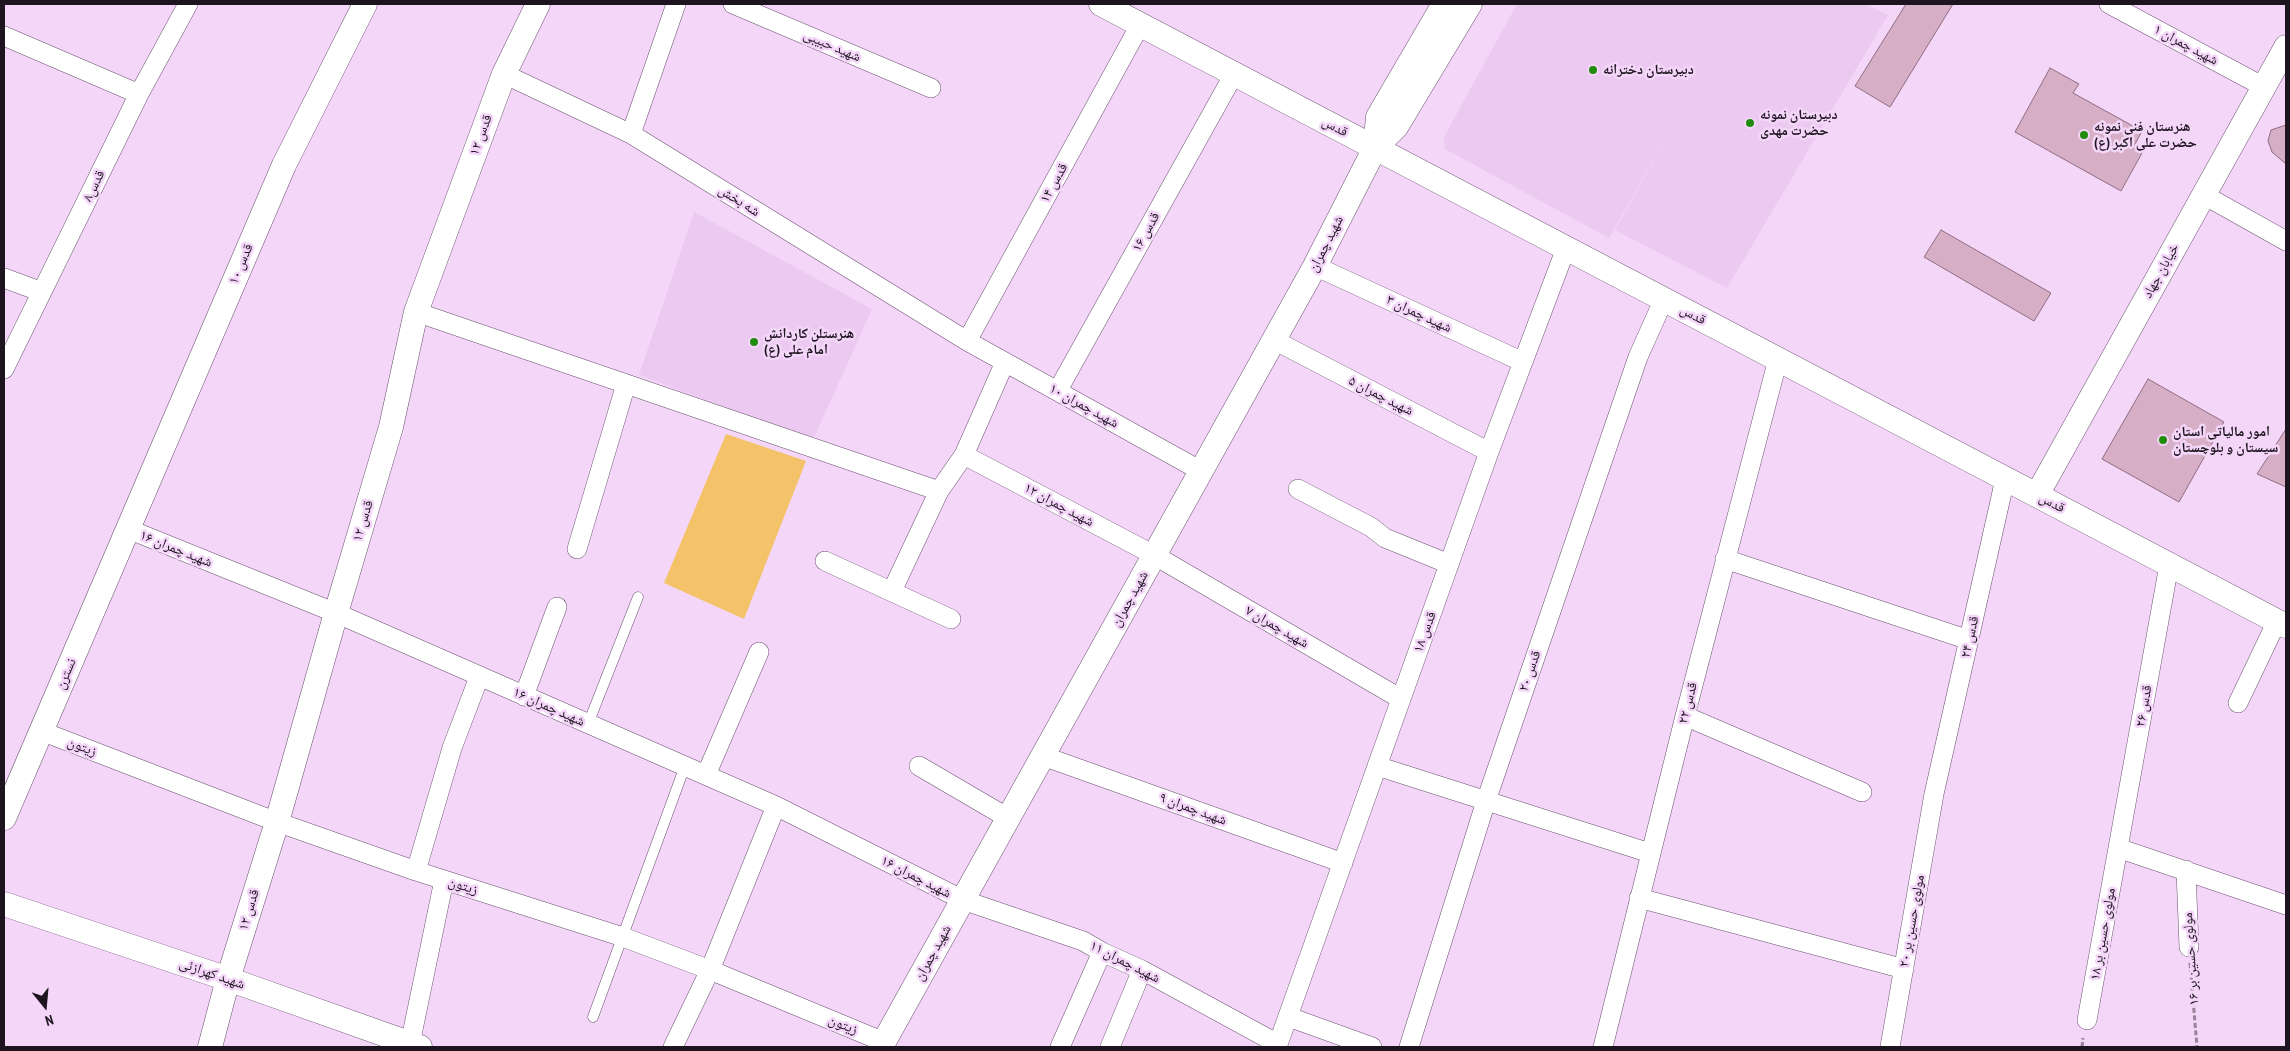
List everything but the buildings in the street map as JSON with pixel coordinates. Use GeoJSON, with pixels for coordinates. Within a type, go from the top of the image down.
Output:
{"type":"FeatureCollection","features":[{"type":"Feature","properties":{"kind":"street","name":"قدس۸"},"geometry":{"type":"LineString","coordinates":[[4,370],[139,94],[188,4]]}},
{"type":"Feature","properties":{"kind":"street","name":"قدس ۱۰"},"geometry":{"type":"LineString","coordinates":[[128,529],[284,165],[365,4]]}},
{"type":"Feature","properties":{"kind":"street","name":"قدس ۱۲"},"geometry":{"type":"LineString","coordinates":[[210,1047],[228,979],[277,822],[391,427],[416,312],[504,74],[538,4]]}},
{"type":"Feature","properties":{"kind":"street"},"geometry":{"type":"LineString","coordinates":[[631,134],[676,4]]}},
{"type":"Feature","properties":{"kind":"street","name":"شهید حبیبی"},"geometry":{"type":"LineString","coordinates":[[733,4],[931,88]]}},
{"type":"Feature","properties":{"kind":"street","name":"قدس"},"geometry":{"type":"LineString","coordinates":[[1100,4],[2282,624]]}},
{"type":"Feature","properties":{"kind":"street","name":"شهید چمران"},"geometry":{"type":"LineString","coordinates":[[1375,148],[1378,117],[1444,4]]}},
{"type":"Feature","properties":{"kind":"street","name":"شهید چمران"},"geometry":{"type":"LineString","coordinates":[[882,1045],[1315,266],[1375,148],[1396,127],[1470,4]]}},
{"type":"Feature","properties":{"kind":"street","name":"شهید چمران ۱"},"geometry":{"type":"LineString","coordinates":[[2109,4],[2264,87]]}},
{"type":"Feature","properties":{"kind":"street","name":"قدس ۱۴"},"geometry":{"type":"LineString","coordinates":[[967,341],[1140,25]]}},
{"type":"Feature","properties":{"kind":"street"},"geometry":{"type":"LineString","coordinates":[[4,36],[139,94]]}},
{"type":"Feature","properties":{"kind":"street","name":"خیابان جهاد"},"geometry":{"type":"LineString","coordinates":[[2037,495],[2286,47]]}},
{"type":"Feature","properties":{"kind":"street","name":"شه بخش"},"geometry":{"type":"LineString","coordinates":[[504,74],[631,134],[967,341]]}},
{"type":"Feature","properties":{"kind":"street","name":"قدس ۱۶"},"geometry":{"type":"LineString","coordinates":[[1058,390],[1234,74]]}},
{"type":"Feature","properties":{"kind":"street"},"geometry":{"type":"LineString","coordinates":[[2204,195],[2286,241]]}},
{"type":"Feature","properties":{"kind":"street","name":"قدس ۱۸"},"geometry":{"type":"LineString","coordinates":[[1278,1046],[1489,452],[1566,248]]}},
{"type":"Feature","properties":{"kind":"street","name":"شهید چمران ۳"},"geometry":{"type":"LineString","coordinates":[[1315,266],[1523,362]]}},
{"type":"Feature","properties":{"kind":"street"},"geometry":{"type":"LineString","coordinates":[[4,278],[42,292]]}},
{"type":"Feature","properties":{"kind":"street","name":"قدس ۲۰"},"geometry":{"type":"LineString","coordinates":[[1409,1047],[1486,801],[1638,357],[1664,299]]}},
{"type":"Feature","properties":{"kind":"street"},"geometry":{"type":"LineString","coordinates":[[416,312],[939,491]]}},
{"type":"Feature","properties":{"kind":"street","name":"شهید چمران ۵"},"geometry":{"type":"LineString","coordinates":[[1274,340],[1489,452]]}},
{"type":"Feature","properties":{"kind":"street","name":"شهید چمران ۱۰"},"geometry":{"type":"LineString","coordinates":[[967,341],[1201,471]]}},
{"type":"Feature","properties":{"kind":"street","name":"قدس ۲۲"},"geometry":{"type":"LineString","coordinates":[[1603,1047],[1650,853],[1778,359]]}},
{"type":"Feature","properties":{"kind":"street"},"geometry":{"type":"LineString","coordinates":[[892,591],[939,491],[964,455],[1005,362]]}},
{"type":"Feature","properties":{"kind":"street"},"geometry":{"type":"LineString","coordinates":[[577,549],[626,384]]}},
{"type":"Feature","properties":{"kind":"street","name":"شهید چمران ۱۲"},"geometry":{"type":"LineString","coordinates":[[964,455],[1154,556]]}},
{"type":"Feature","properties":{"kind":"street","name":"قدس ۲۴"},"geometry":{"type":"LineString","coordinates":[[1934,794],[2005,479]]}},
{"type":"Feature","properties":{"kind":"street"},"geometry":{"type":"LineString","coordinates":[[1298,489],[1371,527],[1385,538],[1449,564]]}},
{"type":"Feature","properties":{"kind":"street","name":"شهید چمران ۱۶"},"geometry":{"type":"LineString","coordinates":[[128,529],[336,613],[776,806],[962,900]]}},
{"type":"Feature","properties":{"kind":"street","name":"نسترن"},"geometry":{"type":"LineString","coordinates":[[6,806],[41,731],[128,529]]}},
{"type":"Feature","properties":{"kind":"street","name":"شهید چمران ۷"},"geometry":{"type":"LineString","coordinates":[[1154,556],[1401,699]]}},
{"type":"Feature","properties":{"kind":"street"},"geometry":{"type":"LineString","coordinates":[[1725,559],[1969,640]]}},
{"type":"Feature","properties":{"kind":"street"},"geometry":{"type":"LineString","coordinates":[[825,561],[951,619]]}},
{"type":"Feature","properties":{"kind":"street","name":"قدس ۲۶"},"geometry":{"type":"LineString","coordinates":[[2118,848],[2169,565]]}},
{"type":"Feature","properties":{"kind":"street"},"geometry":{"type":"LineString","coordinates":[[524,696],[557,607]]}},
{"type":"Feature","properties":{"kind":"street"},"geometry":{"type":"LineString","coordinates":[[2238,703],[2282,624]]}},
{"type":"Feature","properties":{"kind":"street"},"geometry":{"type":"LineString","coordinates":[[706,775],[760,652]]}},
{"type":"Feature","properties":{"kind":"street"},"geometry":{"type":"LineString","coordinates":[[416,871],[452,748],[479,677]]}},
{"type":"Feature","properties":{"kind":"street"},"geometry":{"type":"LineString","coordinates":[[1685,716],[1862,792]]}},
{"type":"Feature","properties":{"kind":"street","name":"زیتون"},"geometry":{"type":"LineString","coordinates":[[41,731],[277,822],[416,871],[623,937],[710,970],[882,1045]]}},
{"type":"Feature","properties":{"kind":"street","name":"شهید چمران ۹"},"geometry":{"type":"LineString","coordinates":[[1042,756],[1343,863]]}},
{"type":"Feature","properties":{"kind":"street"},"geometry":{"type":"LineString","coordinates":[[920,766],[1008,818]]}},
{"type":"Feature","properties":{"kind":"street"},"geometry":{"type":"LineString","coordinates":[[1377,766],[1650,853]]}},
{"type":"Feature","properties":{"kind":"street","name":"مولوی حسین بر ۲۰"},"geometry":{"type":"LineString","coordinates":[[1890,1047],[1934,794]]}},
{"type":"Feature","properties":{"kind":"street"},"geometry":{"type":"LineString","coordinates":[[673,1047],[710,970],[776,806]]}},
{"type":"Feature","properties":{"kind":"street"},"geometry":{"type":"LineString","coordinates":[[2118,848],[2286,905]]}},
{"type":"Feature","properties":{"kind":"street","name":"مولوی حسین بر ۱۸"},"geometry":{"type":"LineString","coordinates":[[2087,1020],[2118,848]]}},
{"type":"Feature","properties":{"kind":"street","name":"مولوی حسین بر ۱۶"},"geometry":{"type":"LineString","coordinates":[[2186,870],[2189,947]]}},
{"type":"Feature","properties":{"kind":"street"},"geometry":{"type":"LineString","coordinates":[[415,1046],[444,880]]}},
{"type":"Feature","properties":{"kind":"street"},"geometry":{"type":"LineString","coordinates":[[1639,898],[1904,968]]}},
{"type":"Feature","properties":{"kind":"street","name":"شهید چمران ۱۱"},"geometry":{"type":"LineString","coordinates":[[962,900],[1083,941],[1142,970],[1278,1046]]}},
{"type":"Feature","properties":{"kind":"street","name":"شهید کهرازئی"},"geometry":{"type":"LineString","coordinates":[[4,904],[228,979],[415,1046]]}},
{"type":"Feature","properties":{"kind":"street"},"geometry":{"type":"LineString","coordinates":[[1060,1047],[1102,952]]}},
{"type":"Feature","properties":{"kind":"street"},"geometry":{"type":"LineString","coordinates":[[1110,1047],[1142,970]]}},
{"type":"Feature","properties":{"kind":"street"},"geometry":{"type":"LineString","coordinates":[[1289,1017],[1372,1047]]}},
{"type":"Feature","properties":{"kind":"lane"},"geometry":{"type":"LineString","coordinates":[[588,724],[638,597]]}},
{"type":"Feature","properties":{"kind":"lane"},"geometry":{"type":"LineString","coordinates":[[593,1017],[684,766]]}},
{"type":"Feature","properties":{"kind":"path","name":"مولوی حسین بر ۱۶"},"geometry":{"type":"LineString","coordinates":[[2189,947],[2197,1047]]}},
{"type":"Feature","properties":{"kind":"shaded area"},"geometry":{"type":"Polygon","coordinates":[[[1517,4],[1866,4],[1888,15],[1727,288],[1615,230],[1683,109],[1609,238],[1445,149],[1444,137],[1517,4]]]}},
{"type":"Feature","properties":{"kind":"shaded area","name":"هنرستلن کاردانش امام علی (ع)"},"geometry":{"type":"Polygon","coordinates":[[[694,212],[872,309],[813,440],[639,375],[694,212]]]}},
{"type":"Feature","properties":{"kind":"shaded area"},"geometry":{"type":"Polygon","coordinates":[[[726,434],[806,461],[744,619],[664,583],[726,434]]]}},
{"type":"Feature","properties":{"kind":"place","name":"دبیرستان دخترانه"},"geometry":{"type":"Point","coordinates":[1593,70]}},
{"type":"Feature","properties":{"kind":"place","name":"دبیرستان نمونه حضرت مهدی"},"geometry":{"type":"Point","coordinates":[1750,123]}},
{"type":"Feature","properties":{"kind":"place","name":"هنرستان فنی نمونه حضرت علی اکبر (ع)"},"geometry":{"type":"Point","coordinates":[2084,135]}},
{"type":"Feature","properties":{"kind":"place","name":"هنرستلن کاردانش امام علی (ع)"},"geometry":{"type":"Point","coordinates":[754,342]}},
{"type":"Feature","properties":{"kind":"place","name":"امور مالیاتی استان سیستان و بلوچستان"},"geometry":{"type":"Point","coordinates":[2163,440]}}]}
